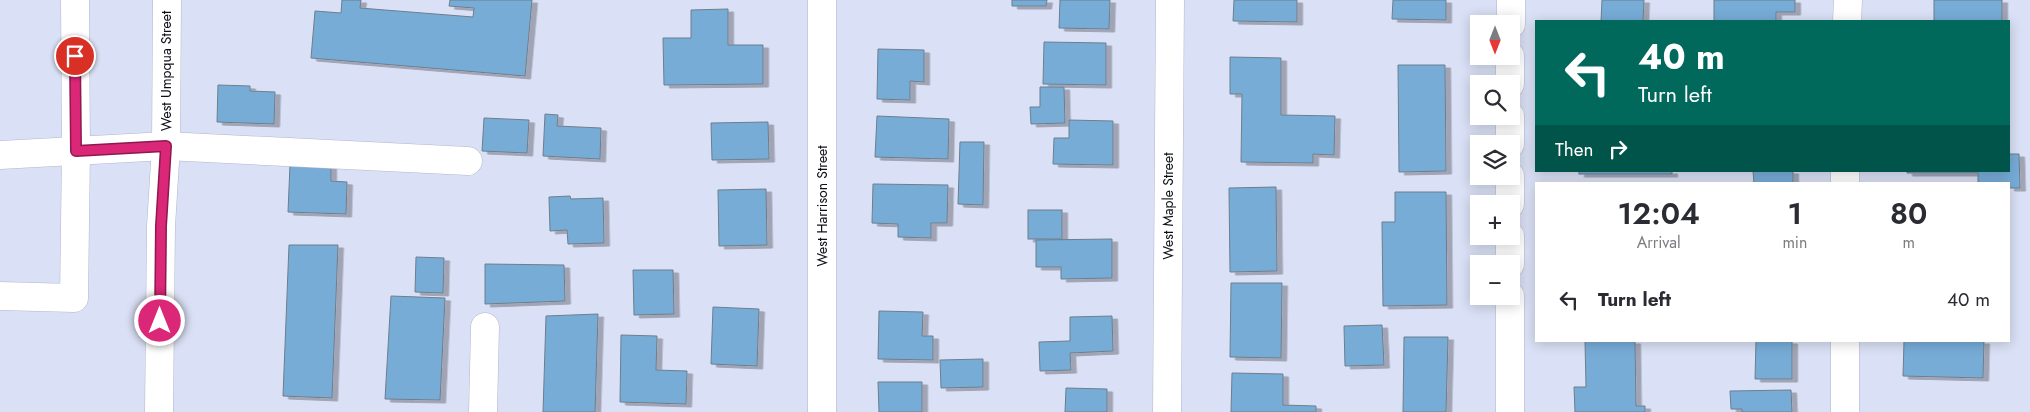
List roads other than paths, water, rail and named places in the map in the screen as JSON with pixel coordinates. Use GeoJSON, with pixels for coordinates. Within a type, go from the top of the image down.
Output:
{"type":"FeatureCollection","features":[{"type":"Feature","properties":{"kind":"street"},"geometry":{"type":"LineString","coordinates":[[0,296],[74,298],[76,151],[75,0]]}},
{"type":"Feature","properties":{"kind":"street","name":"West Umpqua Street"},"geometry":{"type":"LineString","coordinates":[[159,412],[161,226],[166,146],[167,0]]}},
{"type":"Feature","properties":{"kind":"street","name":"West Harrison Street"},"geometry":{"type":"LineString","coordinates":[[822,0],[822,412]]}},
{"type":"Feature","properties":{"kind":"street","name":"West Maple Street"},"geometry":{"type":"LineString","coordinates":[[1167,412],[1170,0]]}},
{"type":"Feature","properties":{"kind":"street"},"geometry":{"type":"LineString","coordinates":[[1511,0],[1511,15]]}},
{"type":"Feature","properties":{"kind":"street"},"geometry":{"type":"LineString","coordinates":[[1847,20],[1848,0]]}},
{"type":"Feature","properties":{"kind":"street"},"geometry":{"type":"LineString","coordinates":[[0,155],[166,146],[468,161]]}},
{"type":"Feature","properties":{"kind":"street"},"geometry":{"type":"LineString","coordinates":[[1510,305],[1510,412]]}},
{"type":"Feature","properties":{"kind":"street"},"geometry":{"type":"LineString","coordinates":[[483,412],[485,327]]}},
{"type":"Feature","properties":{"kind":"street"},"geometry":{"type":"LineString","coordinates":[[1845,342],[1845,412]]}}]}
